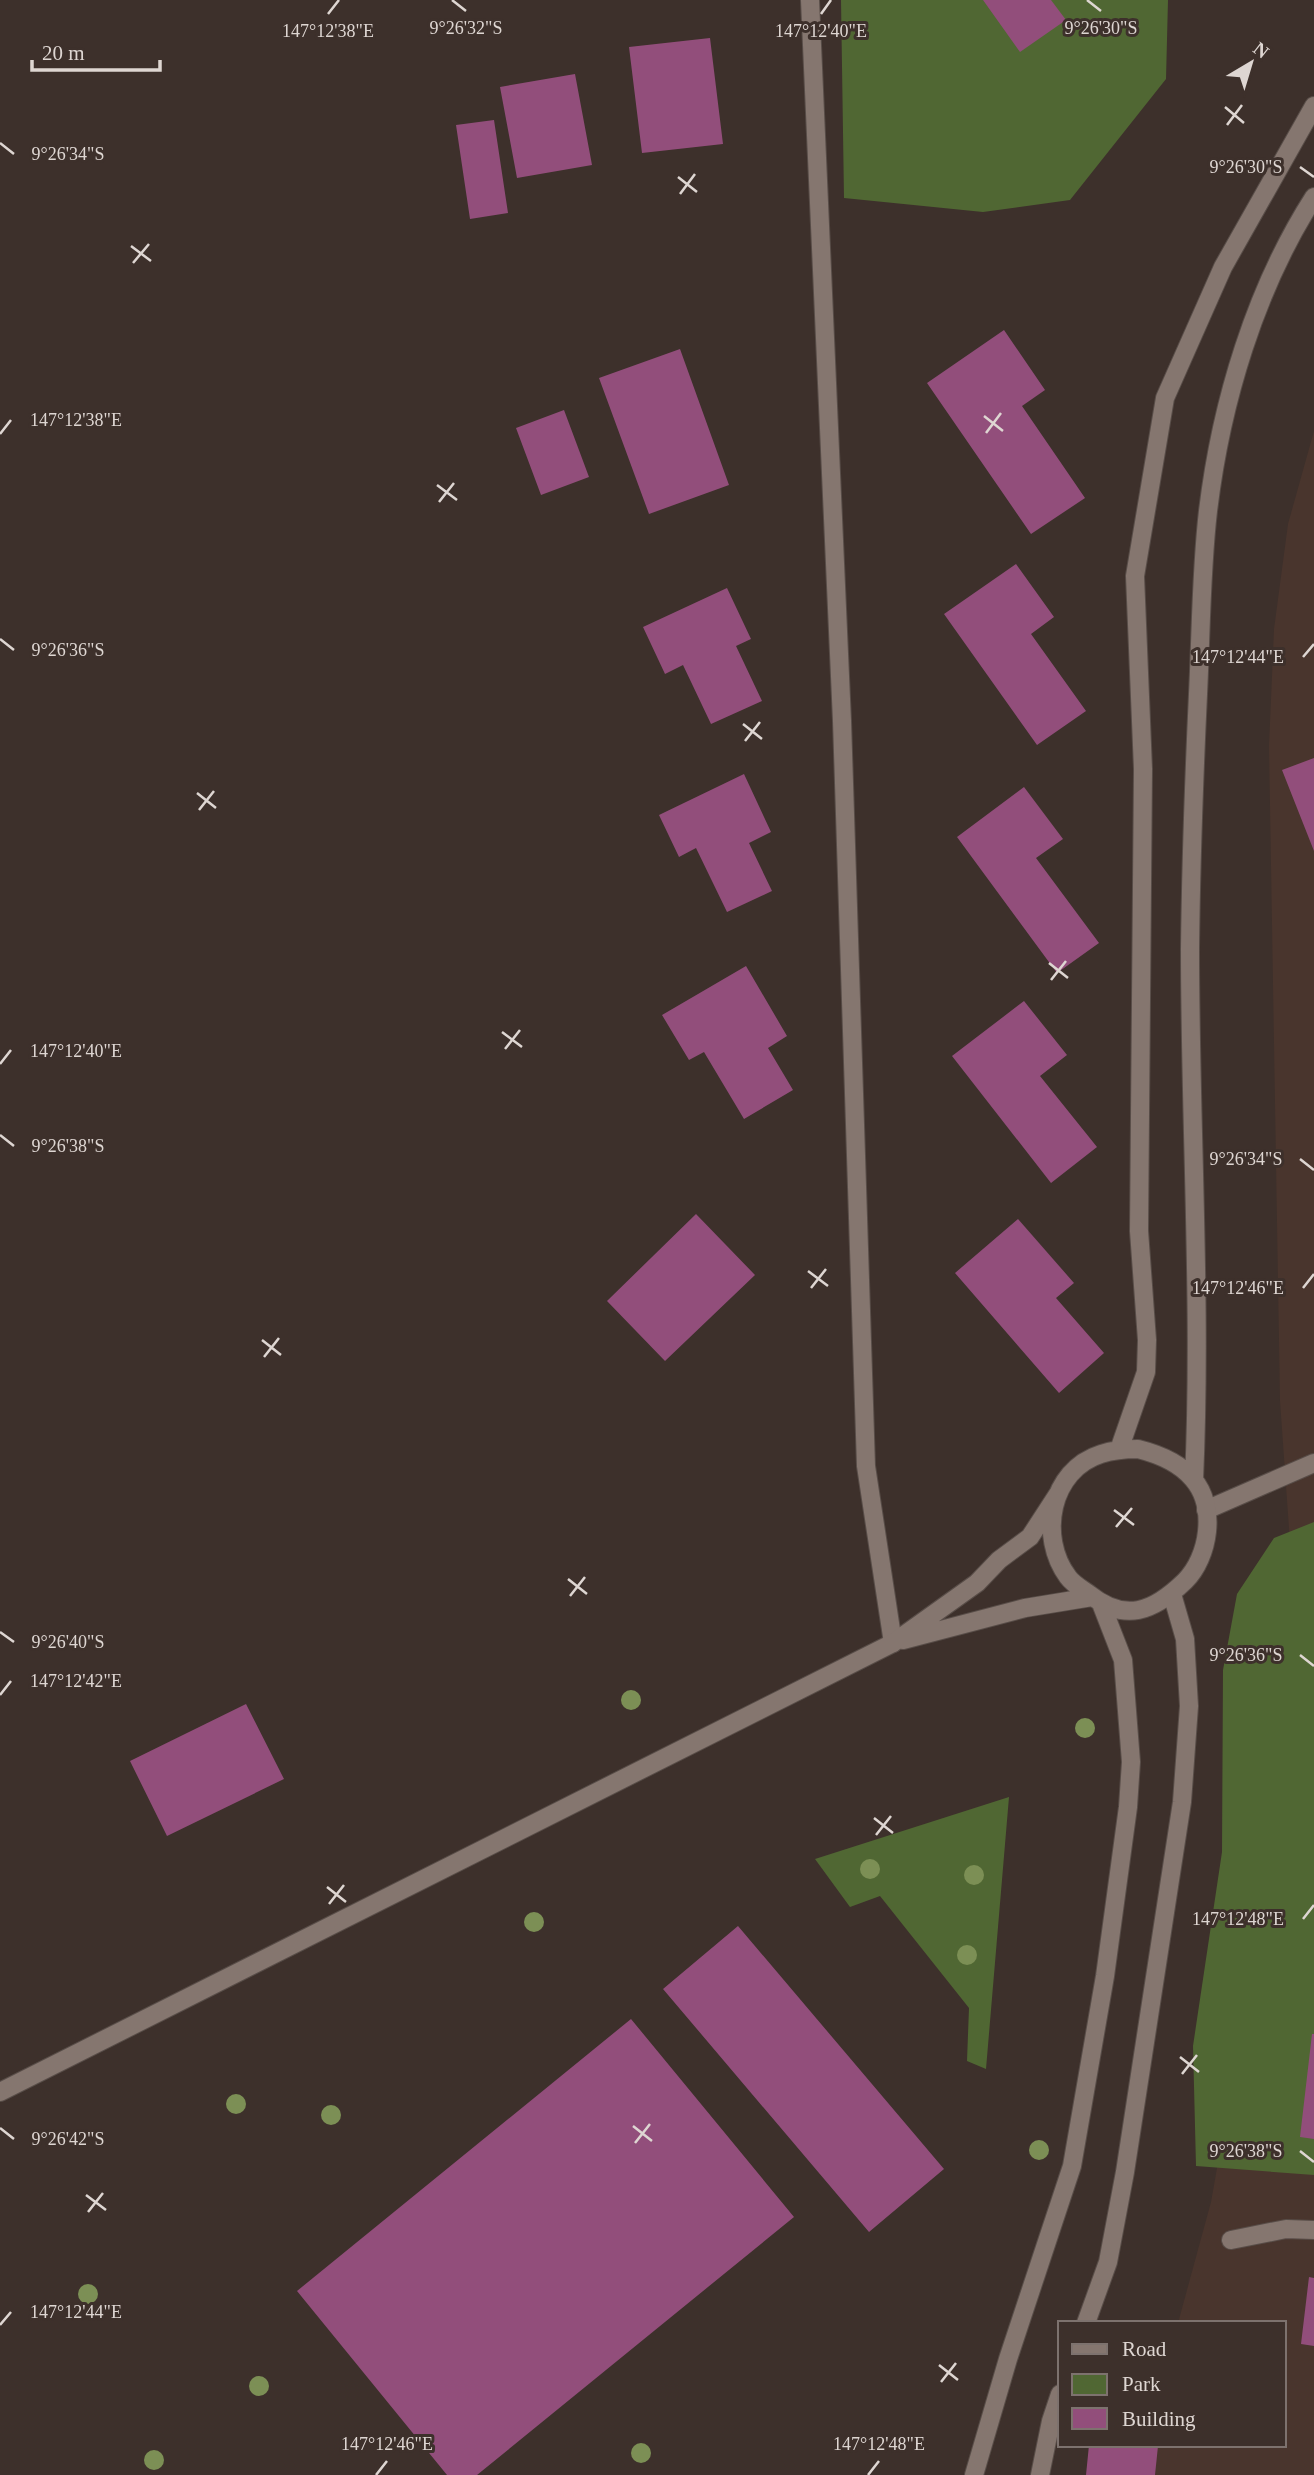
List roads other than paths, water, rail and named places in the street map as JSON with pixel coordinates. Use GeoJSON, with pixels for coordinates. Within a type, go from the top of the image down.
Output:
{"type":"FeatureCollection","features":[{"type":"Feature","properties":{"kind":"main road"},"geometry":{"type":"LineString","coordinates":[[810,0],[842,721],[866,1466],[893,1643]]}},
{"type":"Feature","properties":{"kind":"main road"},"geometry":{"type":"LineString","coordinates":[[1119,1450],[1146,1372],[1147,1340],[1139,1231],[1143,769],[1135,576],[1165,398],[1223,267],[1314,106]]}},
{"type":"Feature","properties":{"kind":"main road"},"geometry":{"type":"LineString","coordinates":[[1058,1494],[1050,1523],[1055,1552],[1069,1578],[1097,1602],[1119,1611],[1150,1609],[1172,1594],[1195,1571],[1207,1542],[1206,1510],[1194,1479],[1198,1396],[1190,949],[1196,741],[1208,513],[1221,432],[1243,350],[1293,232],[1314,197]]}},
{"type":"Feature","properties":{"kind":"main road"},"geometry":{"type":"LineString","coordinates":[[0,2092],[893,1643],[977,1583],[999,1560],[1030,1537],[1068,1477],[1099,1454],[1138,1449],[1157,1454],[1194,1479]]}},
{"type":"Feature","properties":{"kind":"main road"},"geometry":{"type":"LineString","coordinates":[[1206,1510],[1314,1463]]}},
{"type":"Feature","properties":{"kind":"main road"},"geometry":{"type":"LineString","coordinates":[[1087,2321],[1108,2262],[1125,2172],[1182,1802],[1189,1706],[1185,1639],[1172,1594]]}},
{"type":"Feature","properties":{"kind":"main road"},"geometry":{"type":"LineString","coordinates":[[893,1643],[1025,1608],[1097,1602]]}},
{"type":"Feature","properties":{"kind":"main road"},"geometry":{"type":"LineString","coordinates":[[974,2475],[1004,2371],[1072,2166],[1105,1976],[1128,1807],[1131,1762],[1123,1660],[1097,1602]]}},
{"type":"Feature","properties":{"kind":"main road"},"geometry":{"type":"LineString","coordinates":[[1231,2240],[1286,2229],[1314,2230]]}},
{"type":"Feature","properties":{"kind":"main road"},"geometry":{"type":"LineString","coordinates":[[1040,2475],[1058,2400]]}}]}
